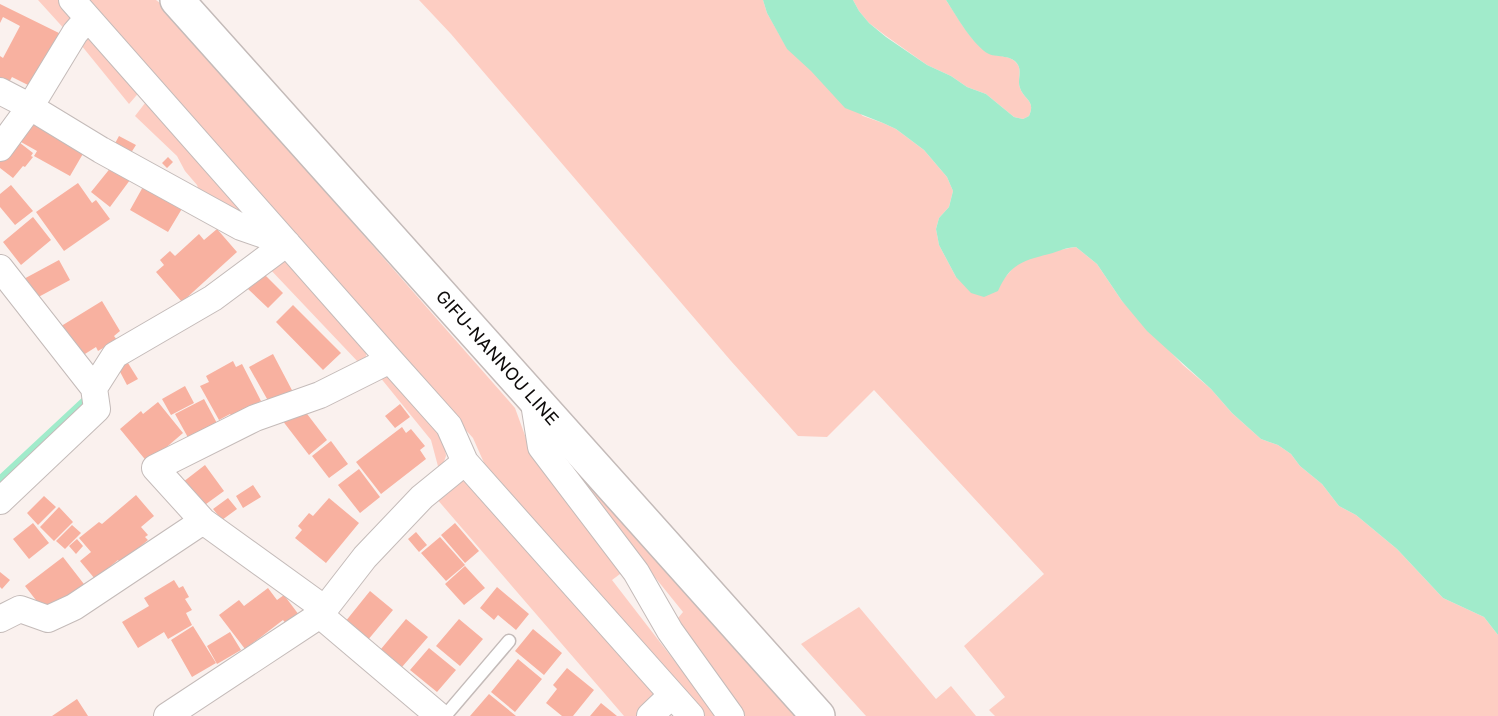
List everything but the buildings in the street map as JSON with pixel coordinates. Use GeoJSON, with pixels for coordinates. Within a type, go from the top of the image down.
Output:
{"type":"FeatureCollection","features":[{"type":"Feature","properties":{"kind":"main road","name":"GIFU-NANNOU LINE"},"geometry":{"type":"LineString","coordinates":[[177,0],[818,716]]}},
{"type":"Feature","properties":{"kind":"street"},"geometry":{"type":"LineString","coordinates":[[0,148],[30,107],[75,33],[80,9]]}},
{"type":"Feature","properties":{"kind":"street"},"geometry":{"type":"LineString","coordinates":[[80,9],[449,426],[465,462],[691,716]]}},
{"type":"Feature","properties":{"kind":"street"},"geometry":{"type":"LineString","coordinates":[[0,91],[241,227],[287,243]]}},
{"type":"Feature","properties":{"kind":"street"},"geometry":{"type":"LineString","coordinates":[[94,388],[115,355],[213,298],[287,243]]}},
{"type":"Feature","properties":{"kind":"street"},"geometry":{"type":"LineString","coordinates":[[0,268],[94,388],[97,409],[0,501]]}},
{"type":"Feature","properties":{"kind":"street"},"geometry":{"type":"LineString","coordinates":[[390,360],[320,395],[255,418],[155,468],[203,520],[323,612],[439,716]]}},
{"type":"Feature","properties":{"kind":"street"},"geometry":{"type":"LineString","coordinates":[[533,397],[541,447],[636,572],[670,631],[731,716]]}},
{"type":"Feature","properties":{"kind":"street"},"geometry":{"type":"LineString","coordinates":[[166,716],[323,612],[365,557],[422,497],[465,462]]}},
{"type":"Feature","properties":{"kind":"street"},"geometry":{"type":"LineString","coordinates":[[0,619],[20,609],[48,619],[74,607],[203,520]]}},
{"type":"Feature","properties":{"kind":"street"},"geometry":{"type":"LineString","coordinates":[[650,716],[672,695]]}},
{"type":"Feature","properties":{"kind":"lane"},"geometry":{"type":"LineString","coordinates":[[445,716],[509,641]]}},
{"type":"Feature","properties":{"kind":"shaded area"},"geometry":{"type":"Polygon","coordinates":[[[38,0],[64,0],[74,16],[68,33],[38,0]]]}},
{"type":"Feature","properties":{"kind":"shaded area"},"geometry":{"type":"Polygon","coordinates":[[[84,0],[156,0],[160,3],[515,408],[531,452],[624,571],[612,580],[717,716],[704,716],[493,483],[473,438],[84,0]]]}},
{"type":"Feature","properties":{"kind":"shaded area"},"geometry":{"type":"Polygon","coordinates":[[[419,0],[763,0],[767,13],[787,48],[863,116],[896,129],[924,150],[947,177],[953,191],[949,207],[939,218],[936,229],[939,245],[956,277],[1003,280],[1021,262],[1076,247],[1097,264],[1122,301],[1183,365],[1211,389],[1232,413],[1261,439],[1278,445],[1291,454],[1300,466],[1322,484],[1339,506],[1356,515],[1397,549],[1443,598],[1484,617],[1498,635],[1498,716],[995,716],[989,710],[1005,697],[964,646],[1044,574],[874,390],[827,437],[798,436],[451,34],[419,0]]]}},
{"type":"Feature","properties":{"kind":"shaded area"},"geometry":{"type":"Polygon","coordinates":[[[763,0],[853,0],[869,23],[886,37],[927,65],[951,76],[967,87],[986,94],[1014,117],[1023,119],[1029,116],[1031,107],[1020,88],[1018,65],[1012,59],[989,54],[977,45],[946,0],[1498,0],[1498,635],[1484,617],[1443,598],[1397,549],[1356,515],[1339,506],[1322,484],[1300,466],[1291,454],[1278,445],[1261,439],[1232,413],[1211,389],[1147,331],[1122,301],[1097,264],[1076,247],[1031,259],[1018,265],[1007,275],[998,291],[984,297],[971,293],[956,277],[939,245],[936,229],[939,218],[949,207],[953,191],[947,177],[924,150],[896,129],[845,108],[787,49],[767,13],[763,0]]]}},
{"type":"Feature","properties":{"kind":"shaded area"},"geometry":{"type":"Polygon","coordinates":[[[853,0],[946,0],[979,46],[989,53],[1007,57],[1018,65],[1020,88],[1031,107],[1029,116],[1023,119],[1014,117],[986,94],[967,87],[951,76],[927,65],[869,23],[853,0]]]}},
{"type":"Feature","properties":{"kind":"shaded area"},"geometry":{"type":"Polygon","coordinates":[[[82,31],[142,89],[129,104],[77,40],[82,31]]]}},
{"type":"Feature","properties":{"kind":"shaded area"},"geometry":{"type":"Polygon","coordinates":[[[149,98],[254,217],[251,224],[200,194],[197,185],[185,171],[177,156],[135,116],[149,98]]]}},
{"type":"Feature","properties":{"kind":"shaded area"},"geometry":{"type":"Polygon","coordinates":[[[285,258],[367,343],[366,357],[360,364],[268,267],[285,258]]]}},
{"type":"Feature","properties":{"kind":"shaded area"},"geometry":{"type":"Polygon","coordinates":[[[389,370],[443,432],[446,456],[439,470],[431,440],[375,371],[389,370]]]}},
{"type":"Feature","properties":{"kind":"shaded area"},"geometry":{"type":"Polygon","coordinates":[[[553,441],[800,716],[743,716],[674,623],[683,612],[549,446],[553,441]]]}},
{"type":"Feature","properties":{"kind":"shaded area"},"geometry":{"type":"Polygon","coordinates":[[[465,480],[655,687],[654,701],[638,716],[624,716],[436,498],[458,481],[465,480]]]}},
{"type":"Feature","properties":{"kind":"shaded area"},"geometry":{"type":"Polygon","coordinates":[[[859,607],[936,699],[951,686],[976,716],[866,716],[801,644],[859,607]]]}},
{"type":"Feature","properties":{"kind":"waterway"},"geometry":{"type":"LineString","coordinates":[[0,479],[88,397]]}}]}
